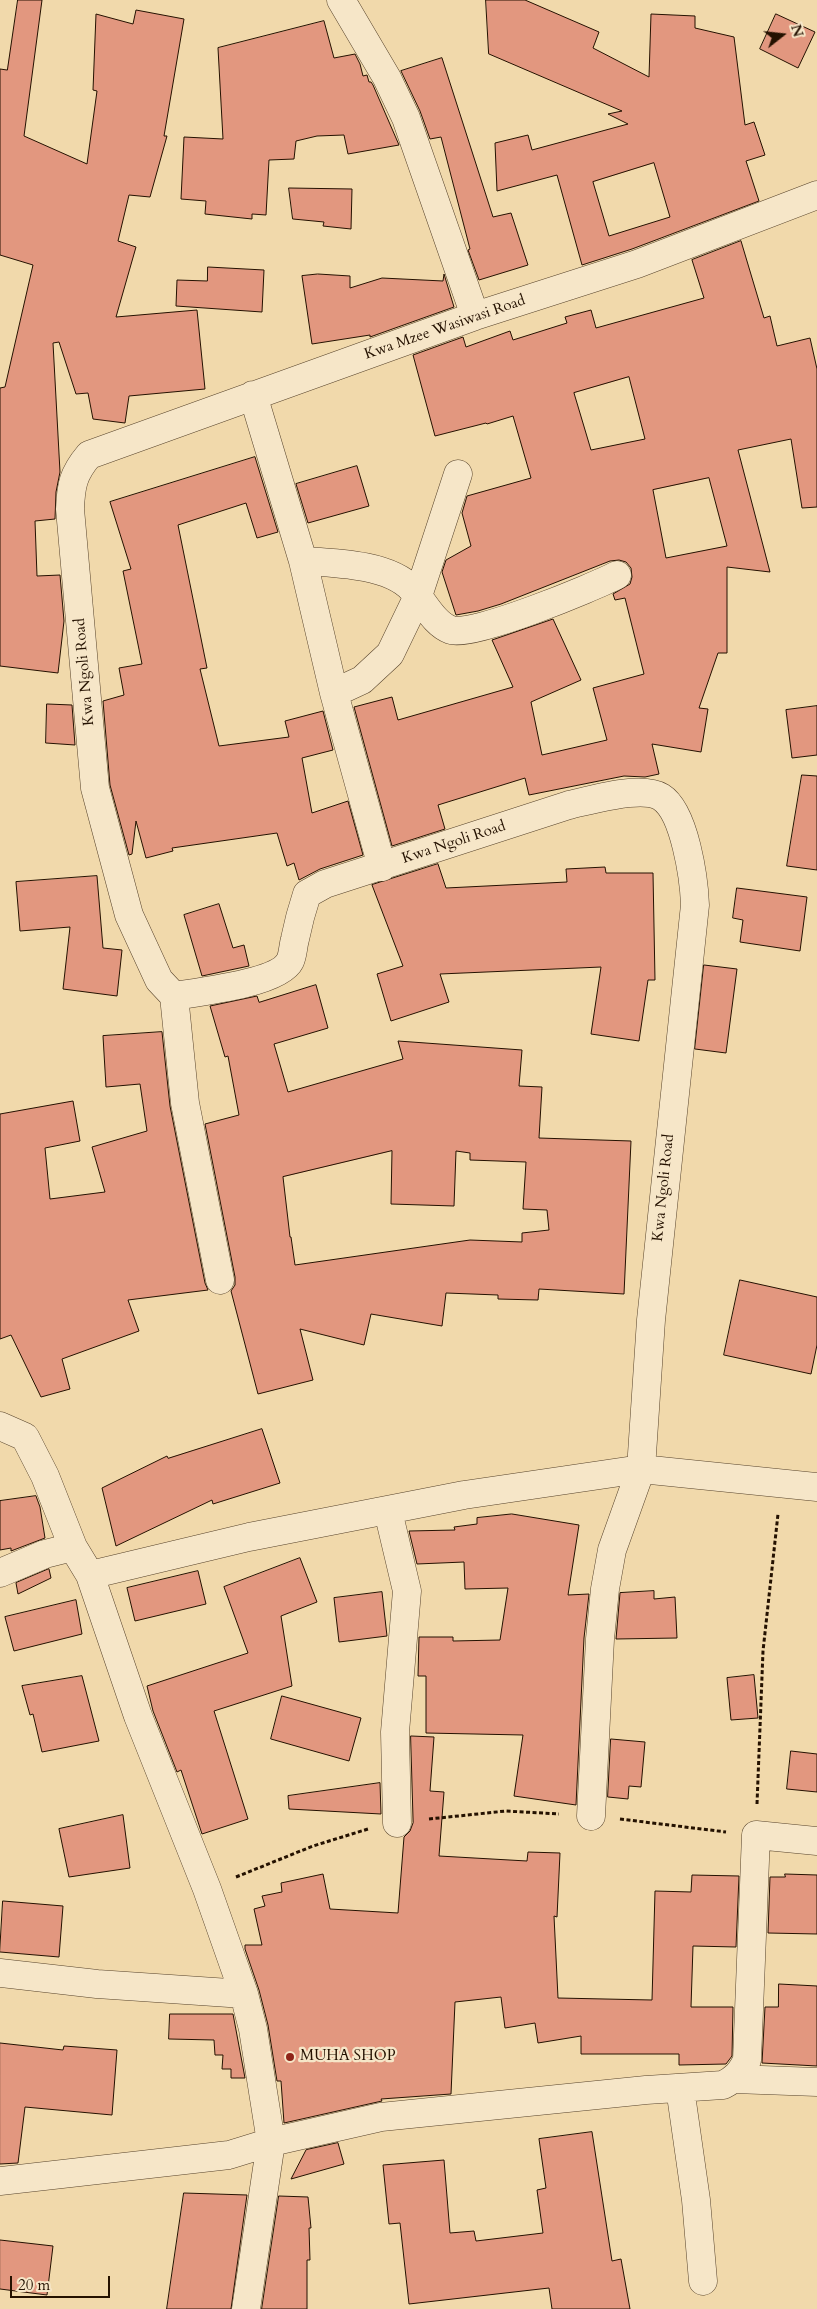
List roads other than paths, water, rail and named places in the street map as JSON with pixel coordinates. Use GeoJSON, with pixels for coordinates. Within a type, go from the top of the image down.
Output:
{"type":"FeatureCollection","features":[{"type":"Feature","properties":{"kind":"street"},"geometry":{"type":"LineString","coordinates":[[341,0],[387,78],[406,118],[475,316]]}},
{"type":"Feature","properties":{"kind":"street","name":"Kwa Mzee Wasiwasi Road"},"geometry":{"type":"LineString","coordinates":[[78,468],[89,455],[475,316],[638,264],[817,195]]}},
{"type":"Feature","properties":{"kind":"street"},"geometry":{"type":"LineString","coordinates":[[254,395],[303,561],[334,693],[382,867]]}},
{"type":"Feature","properties":{"kind":"street","name":"Kwa Ngoli Road"},"geometry":{"type":"LineString","coordinates":[[78,468],[71,486],[70,509],[95,788],[129,915],[159,980],[174,996],[240,984],[273,976],[279,972],[291,960],[307,894],[325,884],[569,805],[606,797],[648,793],[660,797],[676,818],[694,882],[695,905],[651,1320],[641,1469],[612,1550],[605,1589],[600,1639],[591,1816]]}},
{"type":"Feature","properties":{"kind":"street"},"geometry":{"type":"LineString","coordinates":[[334,693],[362,680],[390,654],[418,596],[458,474]]}},
{"type":"Feature","properties":{"kind":"street"},"geometry":{"type":"LineString","coordinates":[[303,561],[334,563],[384,572],[404,582],[445,627],[452,631],[460,631],[532,611],[594,587],[617,575]]}},
{"type":"Feature","properties":{"kind":"street"},"geometry":{"type":"LineString","coordinates":[[174,996],[186,1103],[220,1280]]}},
{"type":"Feature","properties":{"kind":"street"},"geometry":{"type":"LineString","coordinates":[[0,1426],[26,1437],[45,1476],[73,1548],[90,1575],[138,1716],[207,1889],[244,1994],[253,2029],[271,2142],[246,2309]]}},
{"type":"Feature","properties":{"kind":"street"},"geometry":{"type":"LineString","coordinates":[[90,1575],[249,1537],[490,1490],[641,1469],[817,1487]]}},
{"type":"Feature","properties":{"kind":"street"},"geometry":{"type":"LineString","coordinates":[[388,1511],[407,1591],[395,1732],[396,1823]]}},
{"type":"Feature","properties":{"kind":"street"},"geometry":{"type":"LineString","coordinates":[[0,1573],[45,1554],[73,1548]]}},
{"type":"Feature","properties":{"kind":"street"},"geometry":{"type":"LineString","coordinates":[[0,2181],[229,2155],[271,2142],[381,2117],[723,2085],[734,2079],[742,2071],[748,2054],[756,1835],[817,1841]]}},
{"type":"Feature","properties":{"kind":"street"},"geometry":{"type":"LineString","coordinates":[[0,1973],[97,1984],[244,1994]]}},
{"type":"Feature","properties":{"kind":"street"},"geometry":{"type":"LineString","coordinates":[[734,2079],[817,2082]]}},
{"type":"Feature","properties":{"kind":"street"},"geometry":{"type":"LineString","coordinates":[[680,2088],[696,2200],[703,2281]]}},
{"type":"Feature","properties":{"kind":"place","name":"MUHA SHOP"},"geometry":{"type":"Point","coordinates":[290,2057]}}]}
